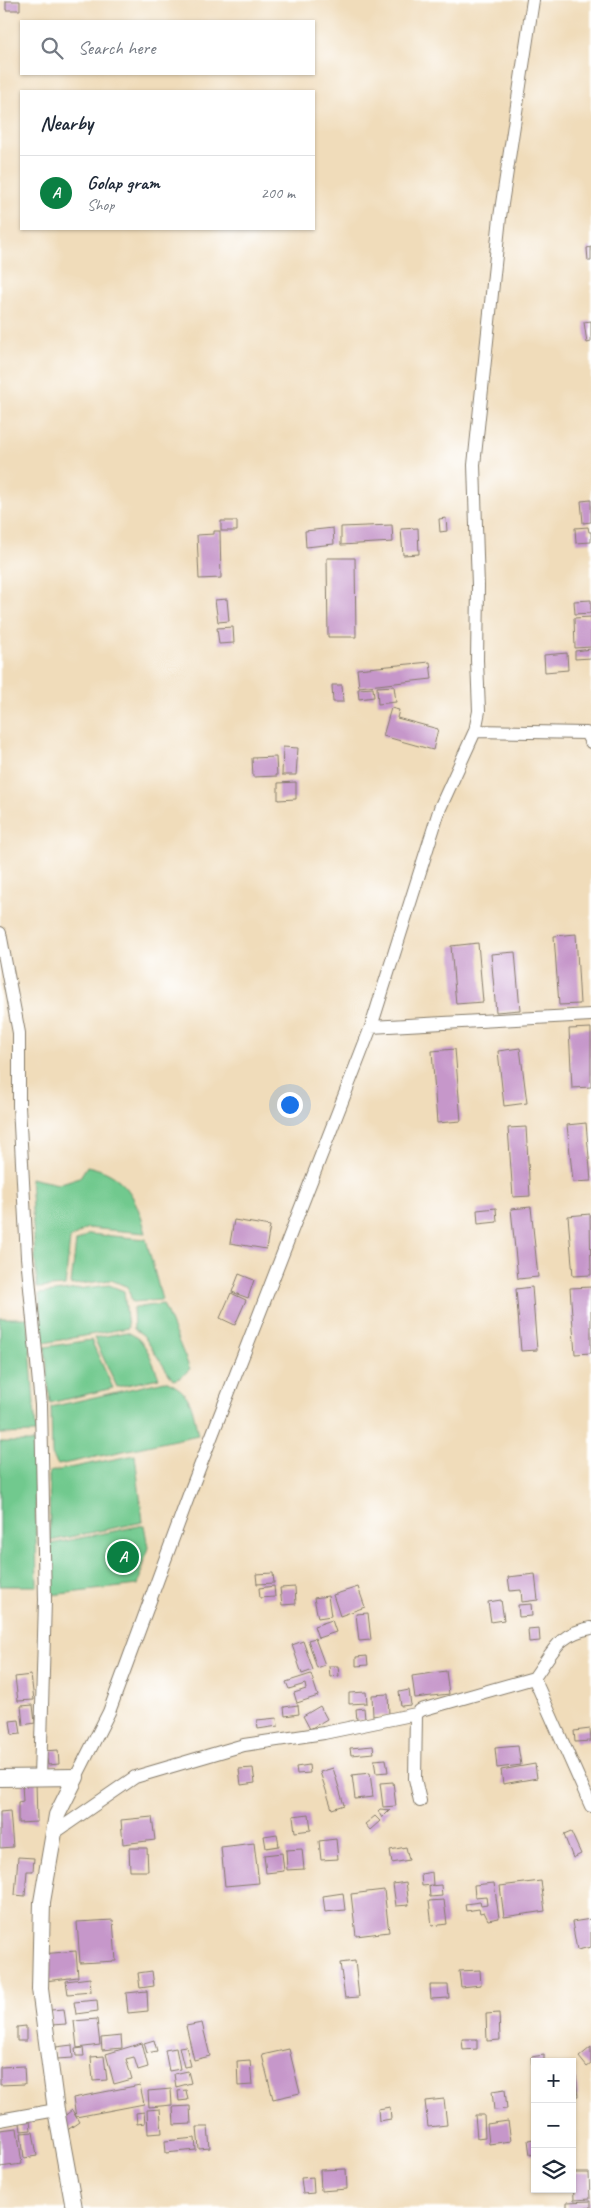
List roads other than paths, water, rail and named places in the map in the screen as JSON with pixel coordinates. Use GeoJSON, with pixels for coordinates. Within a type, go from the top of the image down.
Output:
{"type":"FeatureCollection","features":[{"type":"Feature","properties":{"kind":"street"},"geometry":{"type":"LineString","coordinates":[[74,2208],[56,2110],[40,1989],[42,1902],[57,1815],[109,1712],[190,1492],[371,1027],[440,808],[475,731],[479,711],[477,660],[478,586],[474,465],[500,217],[532,0]]}},
{"type":"Feature","properties":{"kind":"street"},"geometry":{"type":"LineString","coordinates":[[475,731],[589,736]]}},
{"type":"Feature","properties":{"kind":"street"},"geometry":{"type":"LineString","coordinates":[[0,933],[19,1032],[19,1106],[27,1257],[41,1406],[45,1600],[40,1778]]}},
{"type":"Feature","properties":{"kind":"street"},"geometry":{"type":"LineString","coordinates":[[371,1027],[591,1015]]}},
{"type":"Feature","properties":{"kind":"street"},"geometry":{"type":"LineString","coordinates":[[54,1833],[135,1777],[244,1745],[324,1733],[416,1714],[421,1710],[534,1678],[564,1636],[573,1631],[591,1628]]}},
{"type":"Feature","properties":{"kind":"street"},"geometry":{"type":"LineString","coordinates":[[534,1678],[591,1806]]}},
{"type":"Feature","properties":{"kind":"street"},"geometry":{"type":"LineString","coordinates":[[416,1714],[415,1778],[420,1800]]}},
{"type":"Feature","properties":{"kind":"street"},"geometry":{"type":"LineString","coordinates":[[0,1778],[76,1777]]}},
{"type":"Feature","properties":{"kind":"street"},"geometry":{"type":"LineString","coordinates":[[0,2120],[56,2110]]}},
{"type":"Feature","properties":{"kind":"place","name":"Golap gram"},"geometry":{"type":"Point","coordinates":[123,1557]}}]}
